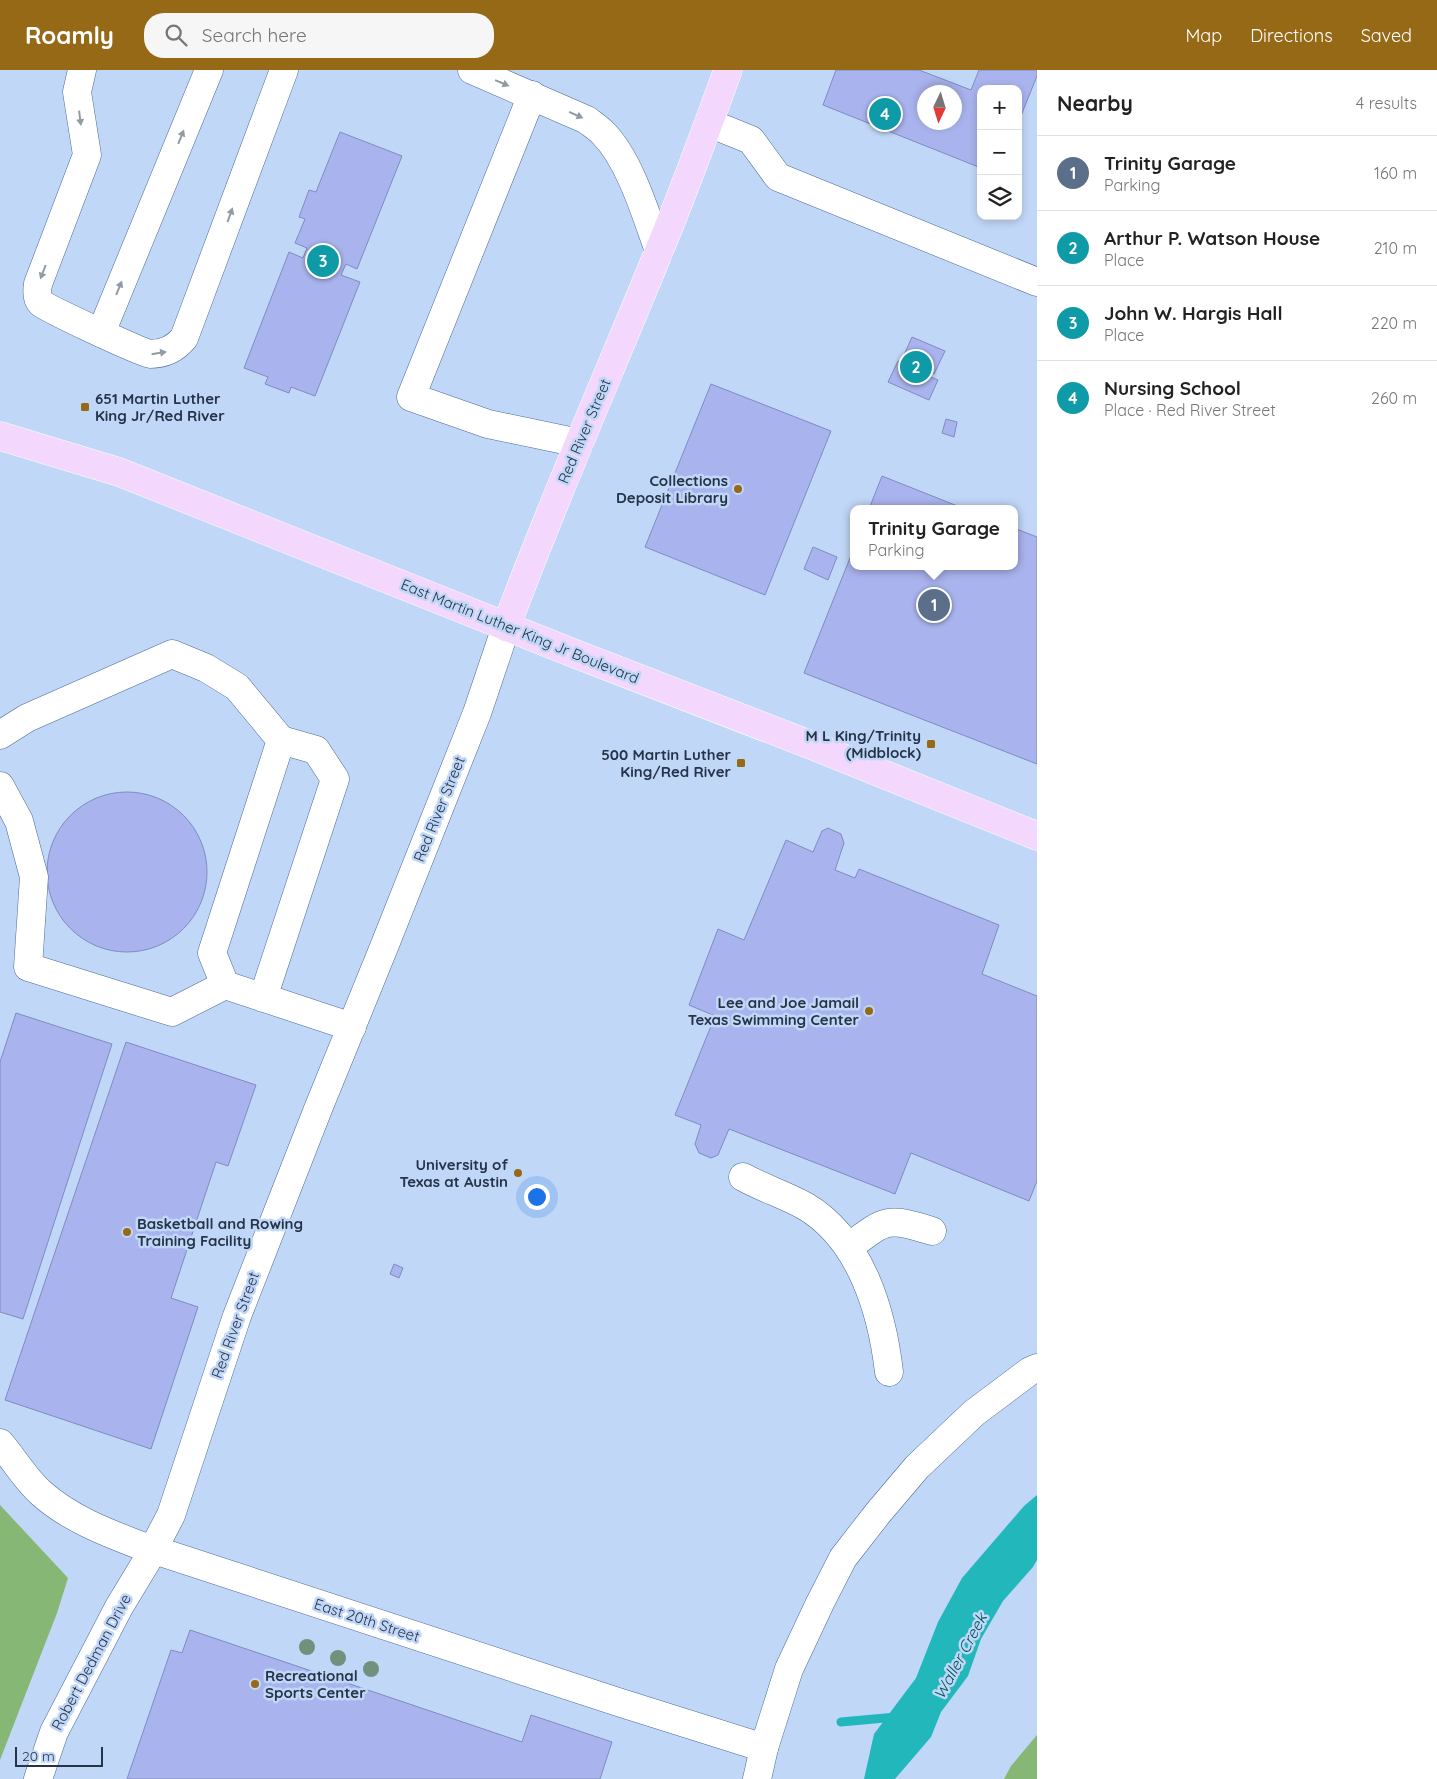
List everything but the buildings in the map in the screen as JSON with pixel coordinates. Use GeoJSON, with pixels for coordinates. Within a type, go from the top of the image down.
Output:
{"type":"FeatureCollection","features":[{"type":"Feature","properties":{"kind":"main road","name":"Red River Street"},"geometry":{"type":"LineString","coordinates":[[506,627],[533,553],[659,251],[728,70]]}},
{"type":"Feature","properties":{"kind":"main road","name":"East Martin Luther King Jr Boulevard"},"geometry":{"type":"LineString","coordinates":[[0,436],[118,472],[1037,836]]}},
{"type":"Feature","properties":{"kind":"street"},"geometry":{"type":"LineString","coordinates":[[82,70],[77,92],[87,154],[38,284],[37,295],[41,303],[148,354],[164,353],[178,345],[184,338],[284,70]]}},
{"type":"Feature","properties":{"kind":"street"},"geometry":{"type":"LineString","coordinates":[[101,333],[209,70]]}},
{"type":"Feature","properties":{"kind":"street"},"geometry":{"type":"LineString","coordinates":[[472,70],[588,120],[603,133],[616,149],[625,166],[659,251]]}},
{"type":"Feature","properties":{"kind":"street"},"geometry":{"type":"LineString","coordinates":[[532,95],[411,397],[488,424],[579,443]]}},
{"type":"Feature","properties":{"kind":"street"},"geometry":{"type":"LineString","coordinates":[[708,123],[751,140],[778,177],[1037,282]]}},
{"type":"Feature","properties":{"kind":"street","name":"Red River Street"},"geometry":{"type":"LineString","coordinates":[[153,1549],[171,1515],[237,1316],[474,722],[506,627]]}},
{"type":"Feature","properties":{"kind":"street"},"geometry":{"type":"LineString","coordinates":[[0,735],[26,718],[172,654],[206,668],[237,687],[281,740],[316,750],[335,779],[263,998]]}},
{"type":"Feature","properties":{"kind":"street"},"geometry":{"type":"LineString","coordinates":[[225,985],[212,953],[281,740]]}},
{"type":"Feature","properties":{"kind":"street"},"geometry":{"type":"LineString","coordinates":[[0,786],[19,821],[34,876],[28,967],[172,1012],[225,985],[352,1027]]}},
{"type":"Feature","properties":{"kind":"street"},"geometry":{"type":"LineString","coordinates":[[742,1177],[805,1206],[820,1217],[849,1247],[872,1296],[885,1340],[889,1372]]}},
{"type":"Feature","properties":{"kind":"street"},"geometry":{"type":"LineString","coordinates":[[849,1247],[873,1229],[895,1221],[932,1231]]}},
{"type":"Feature","properties":{"kind":"street"},"geometry":{"type":"LineString","coordinates":[[756,1779],[789,1670],[820,1602],[843,1558],[917,1467],[974,1413],[1035,1369]]}},
{"type":"Feature","properties":{"kind":"street","name":"East 20th Street"},"geometry":{"type":"LineString","coordinates":[[0,1443],[41,1494],[97,1528],[153,1549],[764,1748]]}},
{"type":"Feature","properties":{"kind":"street","name":"Robert Dedman Drive"},"geometry":{"type":"LineString","coordinates":[[38,1779],[54,1732],[119,1607],[153,1549]]}},
{"type":"Feature","properties":{"kind":"shaded area"},"geometry":{"type":"Polygon","coordinates":[[[0,1505],[68,1578],[57,1613],[0,1760],[0,1505]]]}},
{"type":"Feature","properties":{"kind":"shaded area"},"geometry":{"type":"Polygon","coordinates":[[[1037,1735],[1037,1779],[1004,1779],[1011,1766],[1037,1735]]]}},
{"type":"Feature","properties":{"kind":"water","name":"Waller Creek"},"geometry":{"type":"Polygon","coordinates":[[[1037,1495],[1037,1560],[1003,1601],[981,1639],[968,1676],[941,1712],[931,1737],[895,1779],[864,1779],[874,1734],[916,1678],[938,1622],[962,1578],[1024,1506],[1037,1495]]]}},
{"type":"Feature","properties":{"kind":"waterway"},"geometry":{"type":"LineString","coordinates":[[841,1722],[896,1717]]}},
{"type":"Feature","properties":{"kind":"place","name":"Nursing School"},"geometry":{"type":"Point","coordinates":[885,114]}},
{"type":"Feature","properties":{"kind":"place","name":"John W. Hargis Hall"},"geometry":{"type":"Point","coordinates":[323,261]}},
{"type":"Feature","properties":{"kind":"place","name":"Arthur P. Watson House"},"geometry":{"type":"Point","coordinates":[916,367]}},
{"type":"Feature","properties":{"kind":"place","name":"651 Martin Luther King Jr/Red River"},"geometry":{"type":"Point","coordinates":[85,407]}},
{"type":"Feature","properties":{"kind":"place","name":"Collections Deposit Library"},"geometry":{"type":"Point","coordinates":[738,489]}},
{"type":"Feature","properties":{"kind":"place","name":"Trinity Garage"},"geometry":{"type":"Point","coordinates":[934,605]}},
{"type":"Feature","properties":{"kind":"place","name":"M L King/Trinity (Midblock)"},"geometry":{"type":"Point","coordinates":[931,744]}},
{"type":"Feature","properties":{"kind":"place","name":"500 Martin Luther King/Red River"},"geometry":{"type":"Point","coordinates":[741,763]}},
{"type":"Feature","properties":{"kind":"place","name":"Lee and Joe Jamail Texas Swimming Center"},"geometry":{"type":"Point","coordinates":[869,1011]}},
{"type":"Feature","properties":{"kind":"place","name":"University of Texas at Austin"},"geometry":{"type":"Point","coordinates":[518,1173]}},
{"type":"Feature","properties":{"kind":"place","name":"Basketball and Rowing Training Facility"},"geometry":{"type":"Point","coordinates":[127,1232]}},
{"type":"Feature","properties":{"kind":"place","name":"Recreational Sports Center"},"geometry":{"type":"Point","coordinates":[255,1684]}}]}
